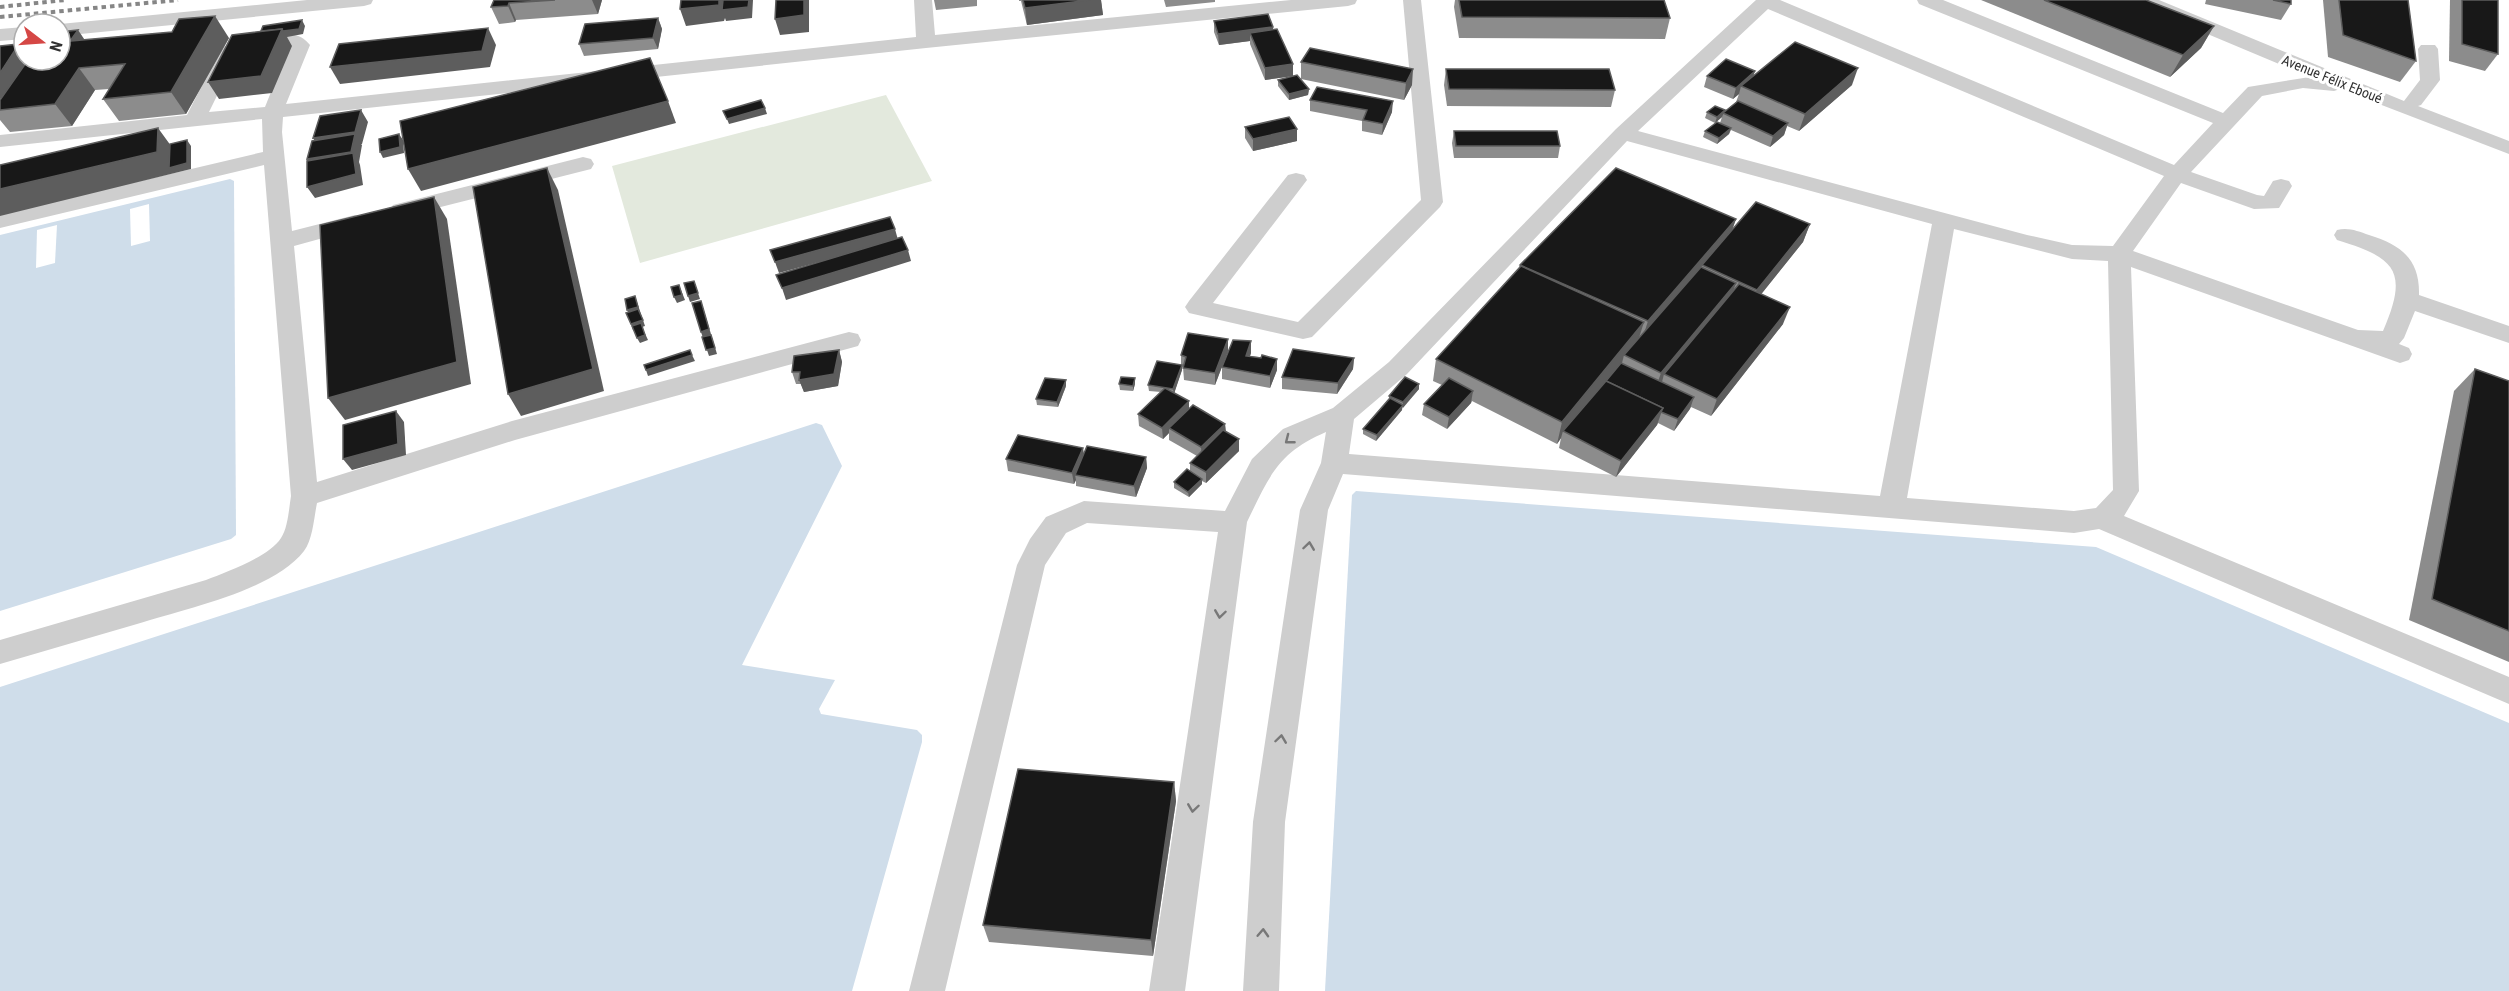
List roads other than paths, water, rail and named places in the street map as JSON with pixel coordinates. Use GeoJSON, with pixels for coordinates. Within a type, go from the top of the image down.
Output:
{"type":"FeatureCollection","features":[{"type":"Feature","properties":{"kind":"street"},"geometry":{"type":"LineString","coordinates":[[72,29],[364,0]]}},
{"type":"Feature","properties":{"kind":"street"},"geometry":{"type":"LineString","coordinates":[[923,0],[926,42]]}},
{"type":"Feature","properties":{"kind":"street"},"geometry":{"type":"LineString","coordinates":[[1131,0],[1136,22]]}},
{"type":"Feature","properties":{"kind":"street"},"geometry":{"type":"LineString","coordinates":[[0,141],[926,42],[1348,0]]}},
{"type":"Feature","properties":{"kind":"street"},"geometry":{"type":"LineString","coordinates":[[1296,180],[1197,307],[1303,331],[1432,201],[1412,0]]}},
{"type":"Feature","properties":{"kind":"street"},"geometry":{"type":"LineString","coordinates":[[1926,0],[2226,121]]}},
{"type":"Feature","properties":{"kind":"street"},"geometry":{"type":"LineString","coordinates":[[2185,0],[2232,39],[2252,76]]}},
{"type":"Feature","properties":{"kind":"street"},"geometry":{"type":"LineString","coordinates":[[1167,991],[1233,522],[1261,466],[1293,436],[1342,415],[1398,368],[1623,133],[1766,1],[2177,174],[2264,203],[2271,203],[2281,186]]}},
{"type":"Feature","properties":{"kind":"street"},"geometry":{"type":"LineString","coordinates":[[2142,3],[2232,39],[2334,85],[2388,102]]}},
{"type":"Feature","properties":{"kind":"street","name":"Avenue Félix Eboué"},"geometry":{"type":"LineString","coordinates":[[2142,3],[2232,39],[2414,101],[2509,137]]}},
{"type":"Feature","properties":{"kind":"street","name":"Avenue Félix Eboué"},"geometry":{"type":"LineString","coordinates":[[2142,3],[2509,148]]}},
{"type":"Feature","properties":{"kind":"street"},"geometry":{"type":"LineString","coordinates":[[0,652],[210,590],[245,577],[278,558],[294,543],[305,496],[284,241],[274,156],[273,111],[300,45],[298,42],[237,47],[229,51],[195,120]]}},
{"type":"Feature","properties":{"kind":"street"},"geometry":{"type":"LineString","coordinates":[[2414,101],[2430,80],[2428,49]]}},
{"type":"Feature","properties":{"kind":"street"},"geometry":{"type":"LineString","coordinates":[[2103,519],[2117,509],[2126,491],[2119,254],[2177,174],[2226,121],[2252,76]]}},
{"type":"Feature","properties":{"kind":"street"},"geometry":{"type":"LineString","coordinates":[[2252,76],[2334,85]]}},
{"type":"Feature","properties":{"kind":"street"},"geometry":{"type":"LineString","coordinates":[[1623,133],[1944,221],[2072,252],[2119,254],[2400,354]]}},
{"type":"Feature","properties":{"kind":"street"},"geometry":{"type":"LineString","coordinates":[[134,147],[156,142]]}},
{"type":"Feature","properties":{"kind":"street"},"geometry":{"type":"LineString","coordinates":[[0,221],[274,156]]}},
{"type":"Feature","properties":{"kind":"street"},"geometry":{"type":"LineString","coordinates":[[284,241],[583,164]]}},
{"type":"Feature","properties":{"kind":"street"},"geometry":{"type":"LineString","coordinates":[[1892,506],[1944,221]]}},
{"type":"Feature","properties":{"kind":"street"},"geometry":{"type":"LineString","coordinates":[[2341,334],[2381,340],[2392,338],[2407,299],[2407,275],[2402,260],[2384,248],[2345,235]]}},
{"type":"Feature","properties":{"kind":"street"},"geometry":{"type":"LineString","coordinates":[[2407,299],[2509,335]]}},
{"type":"Feature","properties":{"kind":"street"},"geometry":{"type":"LineString","coordinates":[[305,496],[512,431],[849,340]]}},
{"type":"Feature","properties":{"kind":"street"},"geometry":{"type":"LineString","coordinates":[[1260,991],[1269,822],[1314,510],[1334,464],[1342,415]]}},
{"type":"Feature","properties":{"kind":"street"},"geometry":{"type":"LineString","coordinates":[[1334,464],[2074,522],[2103,519],[2509,691]]}},
{"type":"Feature","properties":{"kind":"street"},"geometry":{"type":"LineString","coordinates":[[933,991],[927,991],[1031,565],[1040,547],[1056,525],[1084,512],[1233,522]]}},
{"type":"Feature","properties":{"kind":"water"},"geometry":{"type":"Polygon","coordinates":[[[230,179],[234,181],[236,535],[231,539],[0,611],[0,235],[230,179]]]}},
{"type":"Feature","properties":{"kind":"water"},"geometry":{"type":"Polygon","coordinates":[[[816,423],[822,425],[842,466],[742,665],[835,680],[819,709],[821,714],[917,730],[922,735],[922,742],[852,991],[0,991],[0,687],[816,423]]]}},
{"type":"Feature","properties":{"kind":"water"},"geometry":{"type":"Polygon","coordinates":[[[1356,491],[2096,547],[2509,723],[2509,991],[1325,991],[1352,495],[1356,491]]]}},
{"type":"Feature","properties":{"kind":"railway"},"geometry":{"type":"LineString","coordinates":[[0,7],[65,0]]}},
{"type":"Feature","properties":{"kind":"railway"},"geometry":{"type":"LineString","coordinates":[[0,17],[178,0]]}}]}
